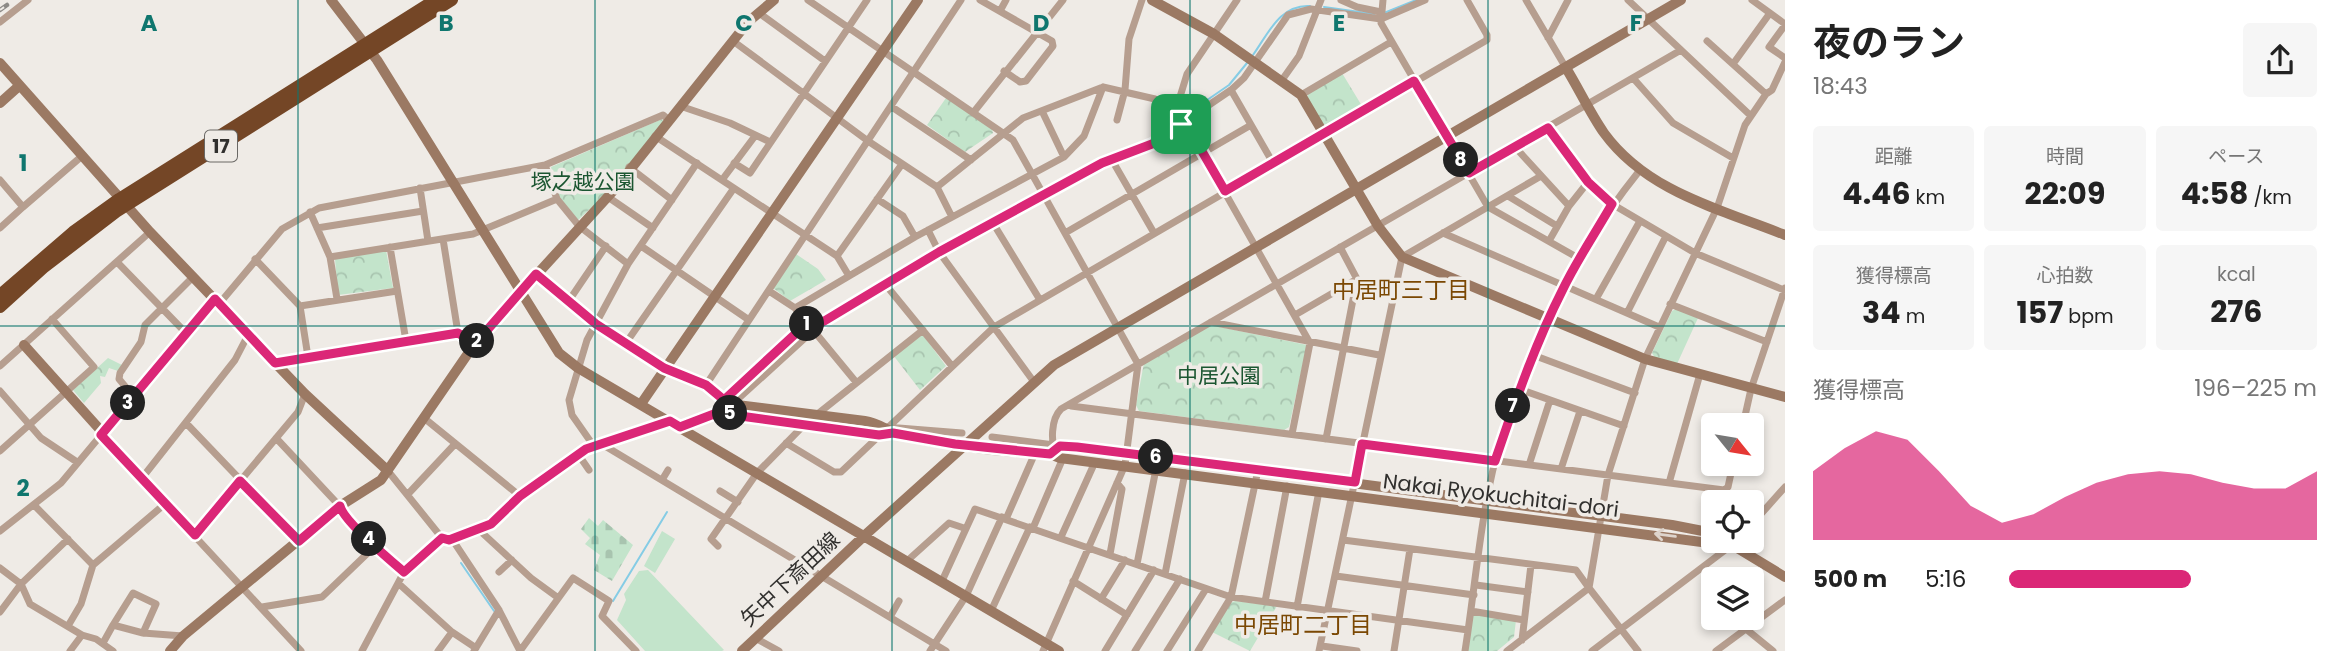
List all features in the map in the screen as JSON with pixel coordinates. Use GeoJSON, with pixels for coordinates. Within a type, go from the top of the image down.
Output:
{"type":"FeatureCollection","features":[{"type":"Feature","properties":{"kind":"highway","name":"17"},"geometry":{"type":"LineString","coordinates":[[368,48],[435,0]]}},
{"type":"Feature","properties":{"kind":"highway","name":"17"},"geometry":{"type":"LineString","coordinates":[[0,295],[73,232],[368,48],[453,0]]}},
{"type":"Feature","properties":{"kind":"highway","name":"17"},"geometry":{"type":"LineString","coordinates":[[0,307],[122,202]]}},
{"type":"Feature","properties":{"kind":"street"},"geometry":{"type":"LineString","coordinates":[[0,22],[28,0]]}},
{"type":"Feature","properties":{"kind":"street"},"geometry":{"type":"LineString","coordinates":[[331,0],[368,48],[559,352],[578,368],[942,581],[1044,647],[1059,651]]}},
{"type":"Feature","properties":{"kind":"street"},"geometry":{"type":"LineString","coordinates":[[170,651],[183,636],[340,506],[381,480],[475,344],[519,291],[608,197],[629,167],[733,41],[774,0]]}},
{"type":"Feature","properties":{"kind":"street"},"geometry":{"type":"LineString","coordinates":[[808,0],[1013,140],[1138,364],[1125,465],[1044,647]]}},
{"type":"Feature","properties":{"kind":"street"},"geometry":{"type":"LineString","coordinates":[[734,163],[750,173],[867,0]]}},
{"type":"Feature","properties":{"kind":"street"},"geometry":{"type":"LineString","coordinates":[[641,404],[713,295],[918,0]]}},
{"type":"Feature","properties":{"kind":"street"},"geometry":{"type":"LineString","coordinates":[[706,385],[961,0]]}},
{"type":"Feature","properties":{"kind":"street"},"geometry":{"type":"LineString","coordinates":[[980,0],[1052,41],[1053,47],[1026,81],[1020,82],[1004,71]]}},
{"type":"Feature","properties":{"kind":"street"},"geometry":{"type":"LineString","coordinates":[[1000,11],[1006,0]]}},
{"type":"Feature","properties":{"kind":"street"},"geometry":{"type":"LineString","coordinates":[[973,113],[1063,0]]}},
{"type":"Feature","properties":{"kind":"street"},"geometry":{"type":"LineString","coordinates":[[1117,120],[1125,90],[1129,39],[1142,0]]}},
{"type":"Feature","properties":{"kind":"street"},"geometry":{"type":"LineString","coordinates":[[1152,0],[1214,34],[1301,94],[1355,189],[1378,226],[1402,257],[1645,359],[1785,397]]}},
{"type":"Feature","properties":{"kind":"street"},"geometry":{"type":"LineString","coordinates":[[1175,113],[1187,74],[1237,0]]}},
{"type":"Feature","properties":{"kind":"street"},"geometry":{"type":"LineString","coordinates":[[1282,80],[1299,56],[1321,0]]}},
{"type":"Feature","properties":{"kind":"street"},"geometry":{"type":"LineString","coordinates":[[1341,0],[1381,15]]}},
{"type":"Feature","properties":{"kind":"street"},"geometry":{"type":"LineString","coordinates":[[1383,0],[1381,15],[1391,41],[1488,207],[1580,259]]}},
{"type":"Feature","properties":{"kind":"street"},"geometry":{"type":"LineString","coordinates":[[536,274],[568,302],[626,343],[664,368],[706,385],[724,400],[809,326],[993,223],[1112,160],[1152,144],[1183,123],[1231,90],[1288,15],[1301,10],[1316,10],[1381,15],[1425,0]]}},
{"type":"Feature","properties":{"kind":"street"},"geometry":{"type":"LineString","coordinates":[[786,443],[837,474],[886,431],[994,327],[1487,40],[1487,35],[1467,0]]}},
{"type":"Feature","properties":{"kind":"street"},"geometry":{"type":"LineString","coordinates":[[1526,0],[1604,132],[1640,170],[1670,189],[1785,235]]}},
{"type":"Feature","properties":{"kind":"street"},"geometry":{"type":"LineString","coordinates":[[1548,38],[1568,0]]}},
{"type":"Feature","properties":{"kind":"street"},"geometry":{"type":"LineString","coordinates":[[1628,0],[1751,116]]}},
{"type":"Feature","properties":{"kind":"street","name":"矢中下斎田線"},"geometry":{"type":"LineString","coordinates":[[742,651],[864,536],[1054,365],[1681,0]]}},
{"type":"Feature","properties":{"kind":"street"},"geometry":{"type":"LineString","coordinates":[[1507,651],[1589,588],[1608,475],[1645,359],[1717,208],[1733,158],[1751,116],[1766,94],[1772,90],[1785,60],[1769,47],[1785,24],[1752,0]]}},
{"type":"Feature","properties":{"kind":"street"},"geometry":{"type":"LineString","coordinates":[[759,13],[825,61]]}},
{"type":"Feature","properties":{"kind":"street"},"geometry":{"type":"LineString","coordinates":[[1733,64],[1770,13]]}},
{"type":"Feature","properties":{"kind":"street"},"geometry":{"type":"LineString","coordinates":[[733,41],[868,141],[937,187],[952,217]]}},
{"type":"Feature","properties":{"kind":"street"},"geometry":{"type":"LineString","coordinates":[[1301,94],[1391,41]]}},
{"type":"Feature","properties":{"kind":"street"},"geometry":{"type":"LineString","coordinates":[[1707,41],[1766,94]]}},
{"type":"Feature","properties":{"kind":"street"},"geometry":{"type":"LineString","coordinates":[[991,611],[1032,527],[1056,452],[1057,412],[1681,50]]}},
{"type":"Feature","properties":{"kind":"street"},"geometry":{"type":"LineString","coordinates":[[0,64],[122,202],[248,335],[305,394],[409,493],[442,538]]}},
{"type":"Feature","properties":{"kind":"street"},"geometry":{"type":"LineString","coordinates":[[1633,78],[1674,124],[1733,158]]}},
{"type":"Feature","properties":{"kind":"street"},"geometry":{"type":"LineString","coordinates":[[0,103],[19,86]]}},
{"type":"Feature","properties":{"kind":"street"},"geometry":{"type":"LineString","coordinates":[[795,308],[915,237],[1064,157],[1084,136],[1102,87]]}},
{"type":"Feature","properties":{"kind":"street"},"geometry":{"type":"LineString","coordinates":[[937,187],[1023,118],[1102,87],[1125,90],[1155,99],[1175,113],[1183,123],[1225,191],[1310,343],[1292,434]]}},
{"type":"Feature","properties":{"kind":"street"},"geometry":{"type":"LineString","coordinates":[[1231,90],[1273,163]]}},
{"type":"Feature","properties":{"kind":"street"},"geometry":{"type":"LineString","coordinates":[[680,106],[697,109],[770,142]]}},
{"type":"Feature","properties":{"kind":"street"},"geometry":{"type":"LineString","coordinates":[[892,107],[971,160]]}},
{"type":"Feature","properties":{"kind":"street"},"geometry":{"type":"LineString","coordinates":[[1042,111],[1064,157]]}},
{"type":"Feature","properties":{"kind":"street"},"geometry":{"type":"LineString","coordinates":[[0,531],[61,482],[186,333],[282,229],[310,212],[451,181],[545,165],[663,115],[669,120]]}},
{"type":"Feature","properties":{"kind":"street"},"geometry":{"type":"LineString","coordinates":[[1065,233],[1251,125]]}},
{"type":"Feature","properties":{"kind":"street"},"geometry":{"type":"LineString","coordinates":[[1548,128],[1588,182],[1612,204],[1695,254],[1785,289],[1745,413]]}},
{"type":"Feature","properties":{"kind":"street"},"geometry":{"type":"LineString","coordinates":[[655,136],[837,256],[849,276]]}},
{"type":"Feature","properties":{"kind":"street"},"geometry":{"type":"LineString","coordinates":[[722,180],[755,136]]}},
{"type":"Feature","properties":{"kind":"street"},"geometry":{"type":"LineString","coordinates":[[1515,146],[1569,206]]}},
{"type":"Feature","properties":{"kind":"street"},"geometry":{"type":"LineString","coordinates":[[0,229],[82,156]]}},
{"type":"Feature","properties":{"kind":"street"},"geometry":{"type":"LineString","coordinates":[[1112,160],[1154,233]]}},
{"type":"Feature","properties":{"kind":"street"},"geometry":{"type":"LineString","coordinates":[[697,163],[628,264],[587,340],[569,400],[572,415],[596,444],[662,480],[890,617],[932,647],[946,651]]}},
{"type":"Feature","properties":{"kind":"street"},"geometry":{"type":"LineString","coordinates":[[837,256],[902,164]]}},
{"type":"Feature","properties":{"kind":"street"},"geometry":{"type":"LineString","coordinates":[[545,165],[556,199],[579,226],[628,264]]}},
{"type":"Feature","properties":{"kind":"street"},"geometry":{"type":"LineString","coordinates":[[629,167],[672,200]]}},
{"type":"Feature","properties":{"kind":"street"},"geometry":{"type":"LineString","coordinates":[[1465,651],[1495,461],[1519,389],[1564,286],[1612,204],[1640,170]]}},
{"type":"Feature","properties":{"kind":"street"},"geometry":{"type":"LineString","coordinates":[[1357,651],[1321,648],[1379,355],[1402,257],[1541,176]]}},
{"type":"Feature","properties":{"kind":"street"},"geometry":{"type":"LineString","coordinates":[[0,180],[23,207]]}},
{"type":"Feature","properties":{"kind":"street"},"geometry":{"type":"LineString","coordinates":[[1549,241],[1569,206],[1588,182]]}},
{"type":"Feature","properties":{"kind":"street"},"geometry":{"type":"LineString","coordinates":[[419,188],[428,241]]}},
{"type":"Feature","properties":{"kind":"street"},"geometry":{"type":"LineString","coordinates":[[626,343],[734,188]]}},
{"type":"Feature","properties":{"kind":"street"},"geometry":{"type":"LineString","coordinates":[[1508,196],[1557,226]]}},
{"type":"Feature","properties":{"kind":"street"},"geometry":{"type":"LineString","coordinates":[[608,197],[653,228]]}},
{"type":"Feature","properties":{"kind":"street"},"geometry":{"type":"LineString","coordinates":[[330,257],[482,231],[556,199]]}},
{"type":"Feature","properties":{"kind":"street"},"geometry":{"type":"LineString","coordinates":[[877,199],[903,216],[915,237]]}},
{"type":"Feature","properties":{"kind":"street"},"geometry":{"type":"LineString","coordinates":[[317,228],[423,211]]}},
{"type":"Feature","properties":{"kind":"street"},"geometry":{"type":"LineString","coordinates":[[310,212],[330,257],[337,299]]}},
{"type":"Feature","properties":{"kind":"street"},"geometry":{"type":"LineString","coordinates":[[1596,299],[1640,220]]}},
{"type":"Feature","properties":{"kind":"street"},"geometry":{"type":"LineString","coordinates":[[993,223],[1040,300]]}},
{"type":"Feature","properties":{"kind":"street"},"geometry":{"type":"LineString","coordinates":[[928,230],[939,252],[1034,382]]}},
{"type":"Feature","properties":{"kind":"street"},"geometry":{"type":"LineString","coordinates":[[0,366],[150,232]]}},
{"type":"Feature","properties":{"kind":"street"},"geometry":{"type":"LineString","coordinates":[[1443,233],[1659,327]]}},
{"type":"Feature","properties":{"kind":"street"},"geometry":{"type":"LineString","coordinates":[[1627,313],[1666,236]]}},
{"type":"Feature","properties":{"kind":"street"},"geometry":{"type":"LineString","coordinates":[[443,239],[458,333]]}},
{"type":"Feature","properties":{"kind":"street"},"geometry":{"type":"LineString","coordinates":[[568,302],[606,246]]}},
{"type":"Feature","properties":{"kind":"street"},"geometry":{"type":"LineString","coordinates":[[641,246],[749,320]]}},
{"type":"Feature","properties":{"kind":"street"},"geometry":{"type":"LineString","coordinates":[[390,247],[406,341]]}},
{"type":"Feature","properties":{"kind":"street"},"geometry":{"type":"LineString","coordinates":[[1326,439],[1357,279],[1340,247]]}},
{"type":"Feature","properties":{"kind":"street"},"geometry":{"type":"LineString","coordinates":[[255,260],[300,306],[308,356]]}},
{"type":"Feature","properties":{"kind":"street"},"geometry":{"type":"LineString","coordinates":[[118,263],[159,309],[186,333]]}},
{"type":"Feature","properties":{"kind":"street"},"geometry":{"type":"LineString","coordinates":[[134,397],[119,379],[120,373],[141,342],[145,325],[193,277]]}},
{"type":"Feature","properties":{"kind":"street"},"geometry":{"type":"LineString","coordinates":[[1357,279],[1392,294]]}},
{"type":"Feature","properties":{"kind":"street"},"geometry":{"type":"LineString","coordinates":[[1295,315],[1357,279]]}},
{"type":"Feature","properties":{"kind":"street"},"geometry":{"type":"LineString","coordinates":[[885,284],[952,366]]}},
{"type":"Feature","properties":{"kind":"street"},"geometry":{"type":"LineString","coordinates":[[300,306],[397,291]]}},
{"type":"Feature","properties":{"kind":"street"},"geometry":{"type":"LineString","coordinates":[[769,292],[795,308],[856,382]]}},
{"type":"Feature","properties":{"kind":"street"},"geometry":{"type":"LineString","coordinates":[[1670,303],[1767,342]]}},
{"type":"Feature","properties":{"kind":"street"},"geometry":{"type":"LineString","coordinates":[[0,451],[3,443],[29,425],[94,367],[52,319]]}},
{"type":"Feature","properties":{"kind":"street"},"geometry":{"type":"LineString","coordinates":[[1211,322],[1379,355]]}},
{"type":"Feature","properties":{"kind":"street"},"geometry":{"type":"LineString","coordinates":[[680,427],[727,409],[809,326]]}},
{"type":"Feature","properties":{"kind":"street"},"geometry":{"type":"LineString","coordinates":[[718,546],[712,539],[757,473],[814,415],[923,330]]}},
{"type":"Feature","properties":{"kind":"street"},"geometry":{"type":"LineString","coordinates":[[275,363],[458,333],[475,344]]}},
{"type":"Feature","properties":{"kind":"street"},"geometry":{"type":"LineString","coordinates":[[142,478],[235,360],[248,335]]}},
{"type":"Feature","properties":{"kind":"street"},"geometry":{"type":"LineString","coordinates":[[24,345],[102,434],[262,607],[275,626],[301,651]]}},
{"type":"Feature","properties":{"kind":"street"},"geometry":{"type":"LineString","coordinates":[[1533,355],[1634,393]]}},
{"type":"Feature","properties":{"kind":"street"},"geometry":{"type":"LineString","coordinates":[[1669,483],[1700,374]]}},
{"type":"Feature","properties":{"kind":"street"},"geometry":{"type":"LineString","coordinates":[[1519,389],[1624,426]]}},
{"type":"Feature","properties":{"kind":"street"},"geometry":{"type":"LineString","coordinates":[[0,391],[41,438],[77,462]]}},
{"type":"Feature","properties":{"kind":"street"},"geometry":{"type":"LineString","coordinates":[[195,535],[298,412],[305,394]]}},
{"type":"Feature","properties":{"kind":"street"},"geometry":{"type":"LineString","coordinates":[[1529,465],[1550,400]]}},
{"type":"Feature","properties":{"kind":"street","name":"Nakai Ryokuchitai-dori"},"geometry":{"type":"LineString","coordinates":[[886,431],[865,421],[737,405],[727,409],[733,415],[886,431],[967,446],[1035,453],[1127,453],[1355,482],[1701,537]]}},
{"type":"Feature","properties":{"kind":"street"},"geometry":{"type":"LineString","coordinates":[[1070,405],[1724,490],[1728,487],[1730,476]]}},
{"type":"Feature","properties":{"kind":"street"},"geometry":{"type":"LineString","coordinates":[[1561,469],[1580,411]]}},
{"type":"Feature","properties":{"kind":"street"},"geometry":{"type":"LineString","coordinates":[[424,418],[520,496]]}},
{"type":"Feature","properties":{"kind":"street"},"geometry":{"type":"LineString","coordinates":[[362,651],[404,572],[442,538],[452,539],[496,520],[520,496],[596,444],[670,421]]}},
{"type":"Feature","properties":{"kind":"street"},"geometry":{"type":"LineString","coordinates":[[186,423],[299,541]]}},
{"type":"Feature","properties":{"kind":"street"},"geometry":{"type":"LineString","coordinates":[[886,431],[962,433]]}},
{"type":"Feature","properties":{"kind":"street"},"geometry":{"type":"LineString","coordinates":[[992,437],[1056,452]]}},
{"type":"Feature","properties":{"kind":"street"},"geometry":{"type":"LineString","coordinates":[[276,438],[363,532],[374,549],[404,572]]}},
{"type":"Feature","properties":{"kind":"street"},"geometry":{"type":"LineString","coordinates":[[409,493],[455,444]]}},
{"type":"Feature","properties":{"kind":"street","name":"Nakai Ryokuchitai-dori"},"geometry":{"type":"LineString","coordinates":[[1056,452],[1095,462],[1487,513],[1701,532]]}},
{"type":"Feature","properties":{"kind":"street"},"geometry":{"type":"LineString","coordinates":[[932,647],[966,596],[1035,453]]}},
{"type":"Feature","properties":{"kind":"street"},"geometry":{"type":"LineString","coordinates":[[578,454],[589,470]]}},
{"type":"Feature","properties":{"kind":"street"},"geometry":{"type":"LineString","coordinates":[[1061,537],[1095,462]]}},
{"type":"Feature","properties":{"kind":"street"},"geometry":{"type":"LineString","coordinates":[[1138,564],[1156,469]]}},
{"type":"Feature","properties":{"kind":"street"},"geometry":{"type":"LineString","coordinates":[[662,480],[668,470]]}},
{"type":"Feature","properties":{"kind":"street"},"geometry":{"type":"LineString","coordinates":[[1198,651],[1231,597],[1258,470]]}},
{"type":"Feature","properties":{"kind":"street"},"geometry":{"type":"LineString","coordinates":[[1166,574],[1185,473]]}},
{"type":"Feature","properties":{"kind":"street"},"geometry":{"type":"LineString","coordinates":[[1110,554],[1122,489],[1117,483]]}},
{"type":"Feature","properties":{"kind":"street"},"geometry":{"type":"LineString","coordinates":[[1265,602],[1287,486]]}},
{"type":"Feature","properties":{"kind":"street"},"geometry":{"type":"LineString","coordinates":[[1764,511],[1785,487]]}},
{"type":"Feature","properties":{"kind":"street"},"geometry":{"type":"LineString","coordinates":[[720,491],[738,502]]}},
{"type":"Feature","properties":{"kind":"street"},"geometry":{"type":"LineString","coordinates":[[1297,607],[1319,491]]}},
{"type":"Feature","properties":{"kind":"street"},"geometry":{"type":"LineString","coordinates":[[68,626],[81,604],[93,565],[166,503]]}},
{"type":"Feature","properties":{"kind":"street"},"geometry":{"type":"LineString","coordinates":[[34,505],[93,565]]}},
{"type":"Feature","properties":{"kind":"street"},"geometry":{"type":"LineString","coordinates":[[942,581],[975,509],[1231,597],[1468,630]]}},
{"type":"Feature","properties":{"kind":"street"},"geometry":{"type":"LineString","coordinates":[[907,561],[949,523],[964,528]]}},
{"type":"Feature","properties":{"kind":"street"},"geometry":{"type":"LineString","coordinates":[[478,529],[557,597]]}},
{"type":"Feature","properties":{"kind":"street"},"geometry":{"type":"LineString","coordinates":[[452,539],[499,610],[520,651],[573,578],[609,601],[602,616],[636,651]]}},
{"type":"Feature","properties":{"kind":"street"},"geometry":{"type":"LineString","coordinates":[[0,612],[21,584],[68,540]]}},
{"type":"Feature","properties":{"kind":"street"},"geometry":{"type":"LineString","coordinates":[[1343,540],[1576,570],[1638,651]]}},
{"type":"Feature","properties":{"kind":"street"},"geometry":{"type":"LineString","coordinates":[[262,607],[322,597],[374,549]]}},
{"type":"Feature","properties":{"kind":"street"},"geometry":{"type":"LineString","coordinates":[[1394,651],[1410,549]]}},
{"type":"Feature","properties":{"kind":"street"},"geometry":{"type":"LineString","coordinates":[[1592,651],[1718,553]]}},
{"type":"Feature","properties":{"kind":"street"},"geometry":{"type":"LineString","coordinates":[[1749,553],[1785,577]]}},
{"type":"Feature","properties":{"kind":"street"},"geometry":{"type":"LineString","coordinates":[[499,572],[512,559]]}},
{"type":"Feature","properties":{"kind":"street"},"geometry":{"type":"LineString","coordinates":[[1101,599],[1125,559]]}},
{"type":"Feature","properties":{"kind":"street"},"geometry":{"type":"LineString","coordinates":[[1521,640],[1531,565]]}},
{"type":"Feature","properties":{"kind":"street"},"geometry":{"type":"LineString","coordinates":[[0,568],[21,584],[30,604],[113,651]]}},
{"type":"Feature","properties":{"kind":"street"},"geometry":{"type":"LineString","coordinates":[[1105,651],[1154,570]]}},
{"type":"Feature","properties":{"kind":"street"},"geometry":{"type":"LineString","coordinates":[[1336,576],[1474,595]]}},
{"type":"Feature","properties":{"kind":"street"},"geometry":{"type":"LineString","coordinates":[[1135,651],[1180,579]]}},
{"type":"Feature","properties":{"kind":"street"},"geometry":{"type":"LineString","coordinates":[[1073,581],[1127,615]]}},
{"type":"Feature","properties":{"kind":"street"},"geometry":{"type":"LineString","coordinates":[[398,583],[475,650],[499,610]]}},
{"type":"Feature","properties":{"kind":"street"},"geometry":{"type":"LineString","coordinates":[[1476,585],[1528,592]]}},
{"type":"Feature","properties":{"kind":"street"},"geometry":{"type":"LineString","coordinates":[[1167,651],[1206,589]]}},
{"type":"Feature","properties":{"kind":"street"},"geometry":{"type":"LineString","coordinates":[[103,643],[133,593],[156,604],[143,633]]}},
{"type":"Feature","properties":{"kind":"street"},"geometry":{"type":"LineString","coordinates":[[1764,616],[1785,600]]}},
{"type":"Feature","properties":{"kind":"street"},"geometry":{"type":"LineString","coordinates":[[890,617],[900,601]]}},
{"type":"Feature","properties":{"kind":"street"},"geometry":{"type":"LineString","coordinates":[[1471,611],[1524,620]]}},
{"type":"Feature","properties":{"kind":"street"},"geometry":{"type":"LineString","coordinates":[[113,625],[143,633],[183,636]]}},
{"type":"Feature","properties":{"kind":"street"},"geometry":{"type":"LineString","coordinates":[[1716,651],[1745,630]]}},
{"type":"Feature","properties":{"kind":"street"},"geometry":{"type":"LineString","coordinates":[[1747,630],[1772,651]]}},
{"type":"Feature","properties":{"kind":"street"},"geometry":{"type":"LineString","coordinates":[[438,651],[452,632]]}},
{"type":"Feature","properties":{"kind":"street"},"geometry":{"type":"LineString","coordinates":[[70,651],[82,635]]}},
{"type":"Feature","properties":{"kind":"street"},"geometry":{"type":"LineString","coordinates":[[755,638],[779,651]]}},
{"type":"Feature","properties":{"kind":"green space"},"geometry":{"type":"Polygon","coordinates":[[[1342,73],[1362,106],[1328,125],[1323,124],[1307,97],[1309,92],[1342,73]]]}},
{"type":"Feature","properties":{"kind":"green space"},"geometry":{"type":"Polygon","coordinates":[[[946,98],[992,129],[993,133],[965,152],[927,125],[946,98]]]}},
{"type":"Feature","properties":{"kind":"green space","name":"塚之越公園"},"geometry":{"type":"Polygon","coordinates":[[[662,119],[664,122],[609,191],[578,220],[559,197],[551,167],[662,119]]]}},
{"type":"Feature","properties":{"kind":"green space"},"geometry":{"type":"Polygon","coordinates":[[[386,250],[393,288],[338,295],[335,259],[386,250]]]}},
{"type":"Feature","properties":{"kind":"green space"},"geometry":{"type":"Polygon","coordinates":[[[796,254],[818,269],[826,280],[790,301],[773,288],[796,254]]]}},
{"type":"Feature","properties":{"kind":"green space"},"geometry":{"type":"Polygon","coordinates":[[[1676,309],[1698,318],[1677,364],[1655,358],[1652,353],[1672,311],[1676,309]]]}},
{"type":"Feature","properties":{"kind":"green space","name":"中居公園"},"geometry":{"type":"Polygon","coordinates":[[[1210,325],[1307,345],[1289,427],[1284,430],[1139,411],[1136,405],[1144,363],[1210,325]]]}},
{"type":"Feature","properties":{"kind":"green space"},"geometry":{"type":"Polygon","coordinates":[[[923,335],[946,366],[920,390],[893,355],[923,335]]]}},
{"type":"Feature","properties":{"kind":"green space"},"geometry":{"type":"Polygon","coordinates":[[[108,358],[122,365],[118,371],[109,368],[105,377],[100,376],[101,383],[84,403],[73,390],[108,358]]]}},
{"type":"Feature","properties":{"kind":"green space"},"geometry":{"type":"Polygon","coordinates":[[[589,518],[598,526],[603,520],[633,545],[612,581],[594,570],[600,555],[585,544],[590,538],[581,529],[589,518]]]}},
{"type":"Feature","properties":{"kind":"green space"},"geometry":{"type":"Polygon","coordinates":[[[662,531],[675,539],[655,573],[644,566],[662,531]]]}},
{"type":"Feature","properties":{"kind":"green space"},"geometry":{"type":"Polygon","coordinates":[[[648,570],[724,650],[645,651],[617,620],[626,600],[624,594],[639,571],[648,570]]]}},
{"type":"Feature","properties":{"kind":"green space"},"geometry":{"type":"Polygon","coordinates":[[[1235,601],[1277,606],[1250,651],[1212,632],[1230,603],[1235,601]]]}},
{"type":"Feature","properties":{"kind":"green space"},"geometry":{"type":"Polygon","coordinates":[[[1472,613],[1516,620],[1514,637],[1497,651],[1466,651],[1472,613]]]}},
{"type":"Feature","properties":{"kind":"waterway"},"geometry":{"type":"LineString","coordinates":[[1384,13],[1416,0]]}},
{"type":"Feature","properties":{"kind":"waterway"},"geometry":{"type":"LineString","coordinates":[[1253,55],[1283,15],[1291,10],[1310,6]]}},
{"type":"Feature","properties":{"kind":"waterway"},"geometry":{"type":"LineString","coordinates":[[1324,7],[1374,14]]}},
{"type":"Feature","properties":{"kind":"waterway"},"geometry":{"type":"LineString","coordinates":[[1181,118],[1229,85],[1247,63]]}},
{"type":"Feature","properties":{"kind":"waterway"},"geometry":{"type":"LineString","coordinates":[[1045,189],[1110,155],[1151,139],[1175,123]]}},
{"type":"Feature","properties":{"kind":"waterway"},"geometry":{"type":"LineString","coordinates":[[941,245],[1036,193]]}},
{"type":"Feature","properties":{"kind":"waterway"},"geometry":{"type":"LineString","coordinates":[[812,322],[933,250]]}},
{"type":"Feature","properties":{"kind":"waterway"},"geometry":{"type":"LineString","coordinates":[[715,410],[724,402]]}},
{"type":"Feature","properties":{"kind":"waterway"},"geometry":{"type":"LineString","coordinates":[[686,420],[703,414]]}},
{"type":"Feature","properties":{"kind":"waterway"},"geometry":{"type":"LineString","coordinates":[[613,601],[667,512]]}},
{"type":"Feature","properties":{"kind":"waterway"},"geometry":{"type":"LineString","coordinates":[[461,563],[494,611]]}},
{"type":"Feature","properties":{"kind":"railway"},"geometry":{"type":"LineString","coordinates":[[0,10],[7,5]]}},
{"type":"Feature","properties":{"kind":"district","name":"中居町三丁目"},"geometry":{"type":"Point","coordinates":[1401,290]}},
{"type":"Feature","properties":{"kind":"district","name":"中居町二丁目"},"geometry":{"type":"Point","coordinates":[1303,625]}},
{"type":"Feature","properties":{"kind":"route"},"geometry":{"type":"LineString","coordinates":[[1414,81],[1469,173],[1548,128],[1588,182],[1612,204],[1564,286],[1548,320],[1519,389],[1495,461],[1362,444],[1355,482],[1077,447],[1060,446],[1050,454],[967,446],[893,433],[879,435],[733,415],[727,409],[718,415],[680,427],[670,421],[593,445],[520,496],[491,524],[449,540],[442,538],[404,572],[374,549],[363,532],[342,512],[340,506],[299,541],[240,481],[195,535],[101,435],[215,299],[275,363],[458,333],[475,344],[536,274],[568,302],[597,322],[596,324],[664,368],[706,385],[724,400],[807,323],[811,329],[939,252],[1102,163],[1152,144],[1181,124],[1185,122],[1225,191],[1414,81]]}}]}
